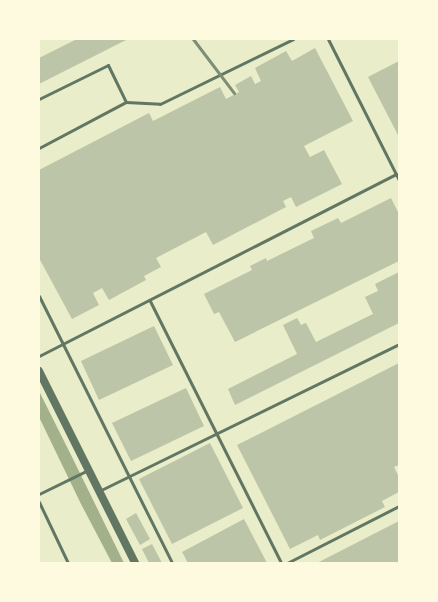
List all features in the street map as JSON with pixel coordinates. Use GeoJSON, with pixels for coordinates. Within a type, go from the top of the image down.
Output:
{"type":"FeatureCollection","features":[{"type":"Feature","properties":{"kind":"street"},"geometry":{"type":"LineString","coordinates":[[39,371],[135,563]]}},
{"type":"Feature","properties":{"kind":"lane"},"geometry":{"type":"LineString","coordinates":[[39,148],[126,102],[160,104],[293,39]]}},
{"type":"Feature","properties":{"kind":"lane"},"geometry":{"type":"LineString","coordinates":[[328,39],[399,180]]}},
{"type":"Feature","properties":{"kind":"lane"},"geometry":{"type":"LineString","coordinates":[[39,99],[108,65],[126,102]]}},
{"type":"Feature","properties":{"kind":"lane"},"geometry":{"type":"LineString","coordinates":[[39,356],[396,174]]}},
{"type":"Feature","properties":{"kind":"lane"},"geometry":{"type":"LineString","coordinates":[[39,296],[61,345],[172,563]]}},
{"type":"Feature","properties":{"kind":"lane"},"geometry":{"type":"LineString","coordinates":[[150,301],[219,434],[281,563]]}},
{"type":"Feature","properties":{"kind":"lane"},"geometry":{"type":"LineString","coordinates":[[99,491],[219,434],[399,344]]}},
{"type":"Feature","properties":{"kind":"lane"},"geometry":{"type":"LineString","coordinates":[[39,494],[88,470]]}},
{"type":"Feature","properties":{"kind":"lane"},"geometry":{"type":"LineString","coordinates":[[39,502],[68,563]]}},
{"type":"Feature","properties":{"kind":"lane"},"geometry":{"type":"LineString","coordinates":[[287,563],[399,506]]}},
{"type":"Feature","properties":{"kind":"shaded area"},"geometry":{"type":"Polygon","coordinates":[[[39,391],[124,563],[112,563],[81,504],[39,417],[39,391]]]}},
{"type":"Feature","properties":{"kind":"building"},"geometry":{"type":"Polygon","coordinates":[[[77,39],[128,39],[39,84],[39,58],[77,39]]]}},
{"type":"Feature","properties":{"kind":"building"},"geometry":{"type":"Polygon","coordinates":[[[315,48],[353,121],[304,146],[310,157],[324,150],[342,184],[296,207],[291,197],[283,201],[286,207],[213,245],[206,232],[156,258],[161,267],[144,276],[146,280],[109,300],[102,288],[93,293],[99,305],[72,319],[39,258],[39,170],[149,113],[153,121],[220,87],[226,99],[239,92],[235,85],[251,76],[255,84],[261,81],[255,68],[286,51],[292,61],[315,48]]]}},
{"type":"Feature","properties":{"kind":"building"},"geometry":{"type":"Polygon","coordinates":[[[399,61],[399,137],[368,77],[399,61]]]}},
{"type":"Feature","properties":{"kind":"building"},"geometry":{"type":"Polygon","coordinates":[[[391,198],[399,214],[399,261],[235,342],[219,312],[214,314],[204,294],[252,270],[250,266],[266,258],[267,261],[314,238],[311,231],[338,218],[341,223],[391,198]]]}},
{"type":"Feature","properties":{"kind":"building"},"geometry":{"type":"Polygon","coordinates":[[[399,272],[399,323],[235,405],[228,389],[297,354],[283,325],[297,318],[301,325],[306,323],[316,342],[373,314],[365,297],[378,291],[375,284],[399,272]]]}},
{"type":"Feature","properties":{"kind":"building"},"geometry":{"type":"Polygon","coordinates":[[[154,326],[173,365],[99,400],[81,361],[154,326]]]}},
{"type":"Feature","properties":{"kind":"building"},"geometry":{"type":"Polygon","coordinates":[[[399,363],[399,465],[394,467],[399,477],[399,492],[382,501],[385,507],[320,540],[318,535],[290,549],[237,445],[399,363]]]}},
{"type":"Feature","properties":{"kind":"building"},"geometry":{"type":"Polygon","coordinates":[[[186,388],[204,426],[131,461],[112,423],[186,388]]]}},
{"type":"Feature","properties":{"kind":"building"},"geometry":{"type":"Polygon","coordinates":[[[210,443],[243,508],[172,544],[139,479],[210,443]]]}},
{"type":"Feature","properties":{"kind":"building"},"geometry":{"type":"Polygon","coordinates":[[[136,513],[150,539],[140,545],[126,519],[136,513]]]}},
{"type":"Feature","properties":{"kind":"building"},"geometry":{"type":"Polygon","coordinates":[[[244,519],[267,563],[188,563],[182,552],[244,519]]]}},
{"type":"Feature","properties":{"kind":"building"},"geometry":{"type":"Polygon","coordinates":[[[399,521],[399,563],[317,563],[399,521]]]}},
{"type":"Feature","properties":{"kind":"building"},"geometry":{"type":"Polygon","coordinates":[[[152,544],[162,563],[149,563],[142,549],[152,544]]]}},
{"type":"Feature","properties":{"kind":"railway"},"geometry":{"type":"LineString","coordinates":[[193,39],[234,93]]}}]}
